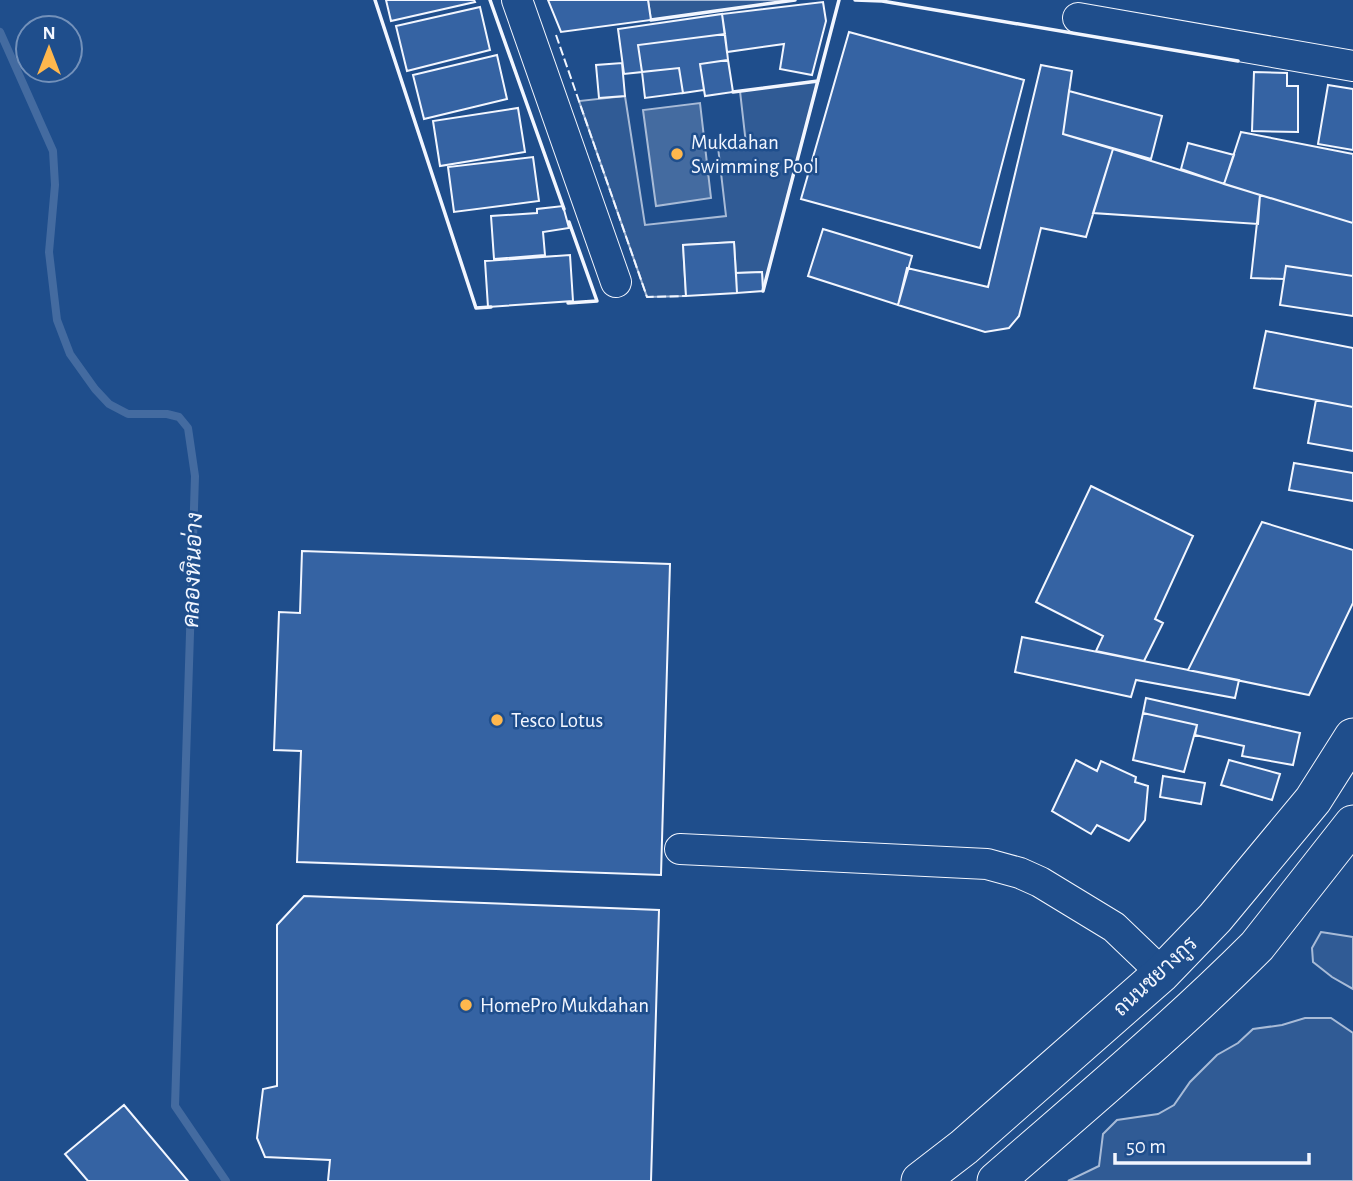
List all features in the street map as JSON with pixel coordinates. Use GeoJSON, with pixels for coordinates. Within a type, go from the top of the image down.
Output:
{"type":"FeatureCollection","features":[{"type":"Feature","properties":{"kind":"main road","name":"ถนนชยางกูร"},"geometry":{"type":"LineString","coordinates":[[920,1181],[964,1147],[1163,973],[1215,918],[1313,800],[1353,737]]}},
{"type":"Feature","properties":{"kind":"main road"},"geometry":{"type":"LineString","coordinates":[[964,1147],[995,1181],[1208,995],[1257,946],[1353,824]]}},
{"type":"Feature","properties":{"kind":"street"},"geometry":{"type":"LineString","coordinates":[[517,0],[616,282]]}},
{"type":"Feature","properties":{"kind":"street"},"geometry":{"type":"LineString","coordinates":[[1078,18],[1353,66]]}},
{"type":"Feature","properties":{"kind":"street"},"geometry":{"type":"LineString","coordinates":[[680,849],[987,864],[1040,882],[1114,927],[1163,973]]}},
{"type":"Feature","properties":{"kind":"shaded area"},"geometry":{"type":"Polygon","coordinates":[[[648,0],[795,0],[651,20],[648,0]]]}},
{"type":"Feature","properties":{"kind":"shaded area"},"geometry":{"type":"Polygon","coordinates":[[[818,81],[763,291],[762,272],[736,273],[734,242],[683,245],[686,296],[647,297],[579,101],[625,96],[645,225],[726,216],[718,147],[746,144],[740,91],[818,81]]]}},
{"type":"Feature","properties":{"kind":"shaded area","name":"Mukdahan Swimming Pool"},"geometry":{"type":"Polygon","coordinates":[[[700,103],[711,198],[656,206],[643,110],[700,103]]]}},
{"type":"Feature","properties":{"kind":"shaded area"},"geometry":{"type":"Polygon","coordinates":[[[1321,932],[1353,937],[1353,989],[1313,962],[1312,948],[1321,932]]]}},
{"type":"Feature","properties":{"kind":"shaded area"},"geometry":{"type":"Polygon","coordinates":[[[1305,1018],[1331,1018],[1353,1033],[1353,1181],[1068,1181],[1099,1166],[1103,1134],[1117,1120],[1158,1114],[1174,1105],[1190,1082],[1217,1055],[1238,1043],[1253,1029],[1305,1018]]]}},
{"type":"Feature","properties":{"kind":"building"},"geometry":{"type":"Polygon","coordinates":[[[386,0],[474,0],[475,2],[391,21],[386,0]]]}},
{"type":"Feature","properties":{"kind":"building"},"geometry":{"type":"Polygon","coordinates":[[[548,0],[648,0],[651,20],[561,32],[548,0]]]}},
{"type":"Feature","properties":{"kind":"building"},"geometry":{"type":"Polygon","coordinates":[[[823,2],[826,21],[812,75],[780,69],[784,44],[727,52],[722,14],[823,2]]]}},
{"type":"Feature","properties":{"kind":"building"},"geometry":{"type":"Polygon","coordinates":[[[480,7],[490,50],[407,71],[396,26],[480,7]]]}},
{"type":"Feature","properties":{"kind":"building"},"geometry":{"type":"Polygon","coordinates":[[[722,14],[725,34],[638,45],[642,72],[624,74],[618,29],[722,14]]]}},
{"type":"Feature","properties":{"kind":"building"},"geometry":{"type":"Polygon","coordinates":[[[849,32],[1024,80],[980,248],[801,199],[849,32]]]}},
{"type":"Feature","properties":{"kind":"building"},"geometry":{"type":"Polygon","coordinates":[[[725,34],[728,60],[700,64],[704,90],[683,93],[679,68],[642,72],[638,45],[725,34]]]}},
{"type":"Feature","properties":{"kind":"building"},"geometry":{"type":"Polygon","coordinates":[[[497,55],[507,99],[424,119],[413,75],[497,55]]]}},
{"type":"Feature","properties":{"kind":"building"},"geometry":{"type":"Polygon","coordinates":[[[728,60],[733,92],[705,96],[700,64],[728,60]]]}},
{"type":"Feature","properties":{"kind":"building"},"geometry":{"type":"Polygon","coordinates":[[[622,63],[625,96],[599,98],[596,65],[622,63]]]}},
{"type":"Feature","properties":{"kind":"building"},"geometry":{"type":"Polygon","coordinates":[[[1041,65],[1072,71],[1063,134],[1113,149],[1086,237],[1041,228],[1019,316],[1009,328],[985,332],[898,305],[907,268],[988,287],[1041,65]]]}},
{"type":"Feature","properties":{"kind":"building"},"geometry":{"type":"Polygon","coordinates":[[[679,68],[683,93],[645,98],[642,72],[679,68]]]}},
{"type":"Feature","properties":{"kind":"building"},"geometry":{"type":"Polygon","coordinates":[[[1254,72],[1287,73],[1287,86],[1298,86],[1298,132],[1252,131],[1254,72]]]}},
{"type":"Feature","properties":{"kind":"building"},"geometry":{"type":"Polygon","coordinates":[[[1328,85],[1353,89],[1353,150],[1318,144],[1328,85]]]}},
{"type":"Feature","properties":{"kind":"building"},"geometry":{"type":"Polygon","coordinates":[[[1069,91],[1162,116],[1151,159],[1063,134],[1069,91]]]}},
{"type":"Feature","properties":{"kind":"building"},"geometry":{"type":"Polygon","coordinates":[[[518,108],[525,152],[440,166],[433,121],[518,108]]]}},
{"type":"Feature","properties":{"kind":"building"},"geometry":{"type":"Polygon","coordinates":[[[1241,132],[1353,154],[1353,223],[1224,184],[1241,132]]]}},
{"type":"Feature","properties":{"kind":"building"},"geometry":{"type":"Polygon","coordinates":[[[1188,143],[1234,155],[1224,184],[1181,169],[1188,143]]]}},
{"type":"Feature","properties":{"kind":"building"},"geometry":{"type":"Polygon","coordinates":[[[1113,149],[1260,195],[1258,224],[1093,213],[1113,149]]]}},
{"type":"Feature","properties":{"kind":"building"},"geometry":{"type":"Polygon","coordinates":[[[533,157],[539,201],[454,212],[448,167],[533,157]]]}},
{"type":"Feature","properties":{"kind":"building"},"geometry":{"type":"Polygon","coordinates":[[[1260,195],[1353,223],[1353,276],[1286,266],[1284,279],[1251,278],[1260,195]]]}},
{"type":"Feature","properties":{"kind":"building"},"geometry":{"type":"Polygon","coordinates":[[[563,206],[569,228],[543,232],[545,255],[494,259],[491,216],[537,213],[537,209],[563,206]]]}},
{"type":"Feature","properties":{"kind":"building"},"geometry":{"type":"Polygon","coordinates":[[[823,229],[912,256],[898,305],[808,276],[823,229]]]}},
{"type":"Feature","properties":{"kind":"building"},"geometry":{"type":"Polygon","coordinates":[[[734,242],[737,293],[686,296],[683,245],[734,242]]]}},
{"type":"Feature","properties":{"kind":"building"},"geometry":{"type":"Polygon","coordinates":[[[570,255],[573,301],[488,307],[485,261],[570,255]]]}},
{"type":"Feature","properties":{"kind":"building"},"geometry":{"type":"Polygon","coordinates":[[[1286,266],[1353,276],[1353,316],[1280,305],[1286,266]]]}},
{"type":"Feature","properties":{"kind":"building"},"geometry":{"type":"Polygon","coordinates":[[[762,272],[763,291],[737,293],[736,273],[762,272]]]}},
{"type":"Feature","properties":{"kind":"building"},"geometry":{"type":"Polygon","coordinates":[[[1266,331],[1353,348],[1353,407],[1254,388],[1266,331]]]}},
{"type":"Feature","properties":{"kind":"building"},"geometry":{"type":"Polygon","coordinates":[[[1316,400],[1353,407],[1353,451],[1308,443],[1316,400]]]}},
{"type":"Feature","properties":{"kind":"building"},"geometry":{"type":"Polygon","coordinates":[[[1294,463],[1353,473],[1353,501],[1289,490],[1294,463]]]}},
{"type":"Feature","properties":{"kind":"building"},"geometry":{"type":"Polygon","coordinates":[[[1091,486],[1193,536],[1155,619],[1163,623],[1144,661],[1096,651],[1103,636],[1036,602],[1091,486]]]}},
{"type":"Feature","properties":{"kind":"building"},"geometry":{"type":"Polygon","coordinates":[[[1262,522],[1353,550],[1353,603],[1309,695],[1188,670],[1262,522]]]}},
{"type":"Feature","properties":{"kind":"building"},"geometry":{"type":"Polygon","coordinates":[[[302,551],[670,564],[661,875],[297,862],[301,751],[274,750],[279,612],[300,613],[302,551]]]}},
{"type":"Feature","properties":{"kind":"building"},"geometry":{"type":"Polygon","coordinates":[[[1022,637],[1239,680],[1235,698],[1136,680],[1131,697],[1015,672],[1022,637]]]}},
{"type":"Feature","properties":{"kind":"building"},"geometry":{"type":"Polygon","coordinates":[[[1146,698],[1300,733],[1293,765],[1242,756],[1244,746],[1195,735],[1197,725],[1143,713],[1146,698]]]}},
{"type":"Feature","properties":{"kind":"building"},"geometry":{"type":"Polygon","coordinates":[[[1143,713],[1197,725],[1184,772],[1133,760],[1143,713]]]}},
{"type":"Feature","properties":{"kind":"building"},"geometry":{"type":"Polygon","coordinates":[[[1076,760],[1097,771],[1101,761],[1136,777],[1135,782],[1148,786],[1145,820],[1129,841],[1097,825],[1091,834],[1052,811],[1076,760]]]}},
{"type":"Feature","properties":{"kind":"building"},"geometry":{"type":"Polygon","coordinates":[[[1229,760],[1280,774],[1272,800],[1221,785],[1229,760]]]}},
{"type":"Feature","properties":{"kind":"building"},"geometry":{"type":"Polygon","coordinates":[[[1163,776],[1205,783],[1201,804],[1160,797],[1163,776]]]}},
{"type":"Feature","properties":{"kind":"building","name":"HomePro Mukdahan"},"geometry":{"type":"Polygon","coordinates":[[[304,896],[659,910],[651,1181],[328,1181],[330,1160],[265,1157],[257,1138],[263,1089],[277,1086],[277,925],[304,896]]]}},
{"type":"Feature","properties":{"kind":"building"},"geometry":{"type":"Polygon","coordinates":[[[124,1105],[188,1181],[88,1181],[65,1154],[124,1105]]]}},
{"type":"Feature","properties":{"kind":"waterway","name":"คลองหินอ่าง"},"geometry":{"type":"LineString","coordinates":[[0,32],[53,151],[55,185],[49,252],[57,320],[70,354],[109,404],[128,414],[167,414],[179,417],[188,428],[195,476],[175,1106],[226,1181]]}},
{"type":"Feature","properties":{"kind":"fence"},"geometry":{"type":"LineString","coordinates":[[556,35],[647,297],[686,296]]}},
{"type":"Feature","properties":{"kind":"wall"},"geometry":{"type":"LineString","coordinates":[[375,0],[476,308],[491,307]]}},
{"type":"Feature","properties":{"kind":"wall"},"geometry":{"type":"LineString","coordinates":[[490,0],[564,209]]}},
{"type":"Feature","properties":{"kind":"wall"},"geometry":{"type":"LineString","coordinates":[[651,20],[795,0]]}},
{"type":"Feature","properties":{"kind":"wall"},"geometry":{"type":"LineString","coordinates":[[763,291],[839,0]]}},
{"type":"Feature","properties":{"kind":"wall"},"geometry":{"type":"LineString","coordinates":[[855,0],[882,1],[1238,61]]}},
{"type":"Feature","properties":{"kind":"wall"},"geometry":{"type":"LineString","coordinates":[[733,92],[818,81]]}},
{"type":"Feature","properties":{"kind":"wall"},"geometry":{"type":"LineString","coordinates":[[568,303],[597,301],[569,222]]}},
{"type":"Feature","properties":{"kind":"place","name":"Mukdahan Swimming Pool"},"geometry":{"type":"Point","coordinates":[677,154]}},
{"type":"Feature","properties":{"kind":"place","name":"Tesco Lotus"},"geometry":{"type":"Point","coordinates":[497,720]}},
{"type":"Feature","properties":{"kind":"place","name":"HomePro Mukdahan"},"geometry":{"type":"Point","coordinates":[466,1005]}}]}
